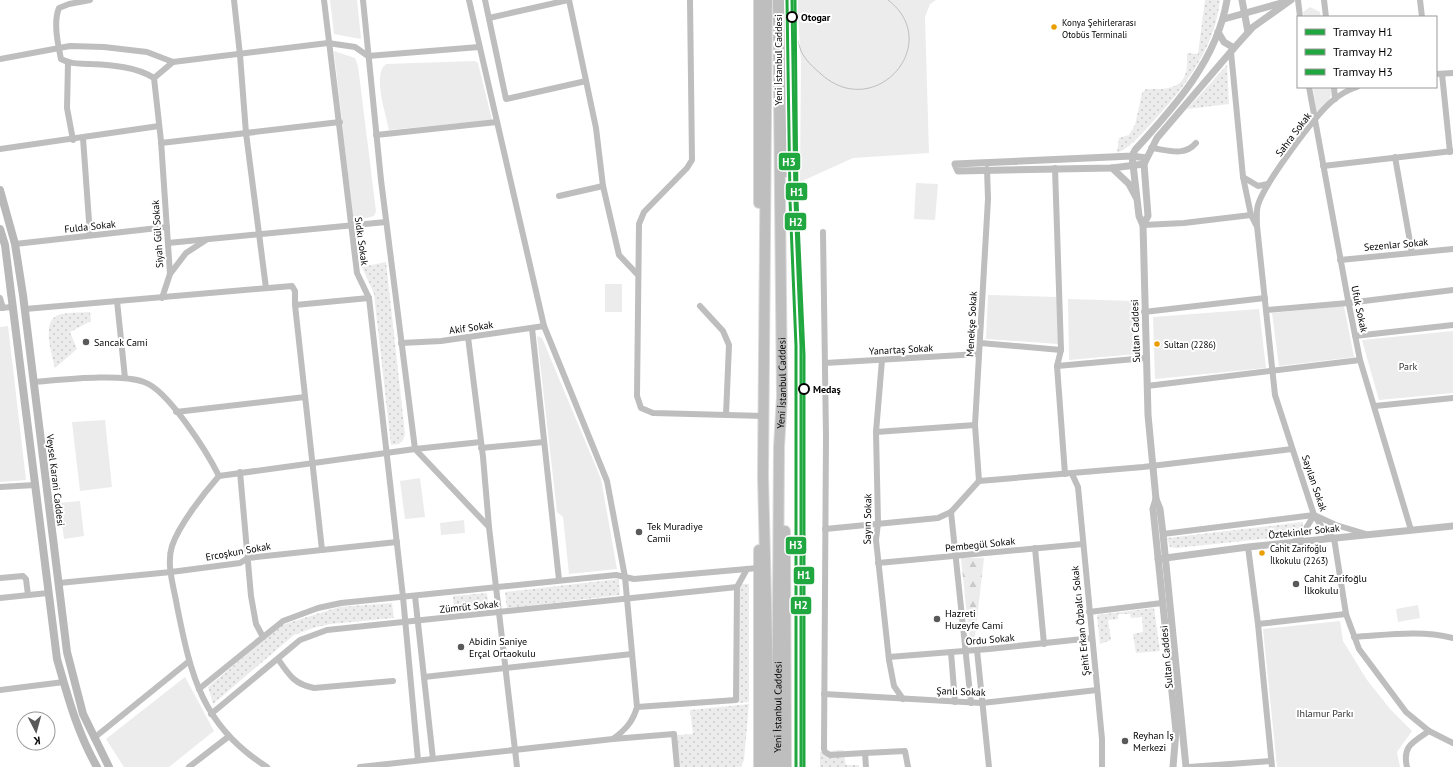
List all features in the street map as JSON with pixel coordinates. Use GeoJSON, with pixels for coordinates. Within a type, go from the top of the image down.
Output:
{"type":"FeatureCollection","features":[{"type":"Feature","properties":{"kind":"highway"},"geometry":{"type":"LineString","coordinates":[[753,0],[759,40]]}},
{"type":"Feature","properties":{"kind":"highway"},"geometry":{"type":"LineString","coordinates":[[759,0],[759,273],[761,297],[765,312]]}},
{"type":"Feature","properties":{"kind":"highway","name":"Yeni İstanbul Caddesi"},"geometry":{"type":"LineString","coordinates":[[767,0],[764,416],[762,476],[768,677],[768,767]]}},
{"type":"Feature","properties":{"kind":"highway","name":"Yeni İstanbul Caddesi"},"geometry":{"type":"LineString","coordinates":[[778,0],[782,397],[785,457],[784,767]]}},
{"type":"Feature","properties":{"kind":"highway"},"geometry":{"type":"LineString","coordinates":[[781,313],[785,284],[786,259],[786,0]]}},
{"type":"Feature","properties":{"kind":"highway"},"geometry":{"type":"LineString","coordinates":[[759,767],[758,568],[762,476]]}},
{"type":"Feature","properties":{"kind":"highway"},"geometry":{"type":"LineString","coordinates":[[752,767],[759,742]]}},
{"type":"Feature","properties":{"kind":"main road","name":"Veysel Karani Caddesi"},"geometry":{"type":"LineString","coordinates":[[0,190],[15,244],[25,309],[70,666],[83,714],[108,767]]}},
{"type":"Feature","properties":{"kind":"main road"},"geometry":{"type":"LineString","coordinates":[[0,229],[5,244],[57,659],[83,742],[97,767]]}},
{"type":"Feature","properties":{"kind":"street"},"geometry":{"type":"LineString","coordinates":[[90,0],[69,4],[59,8],[56,15],[61,60],[68,63],[104,65],[143,71],[154,78],[173,62]]}},
{"type":"Feature","properties":{"kind":"street"},"geometry":{"type":"LineString","coordinates":[[234,0],[246,133],[266,288]]}},
{"type":"Feature","properties":{"kind":"street","name":"Sıdkı Sokak"},"geometry":{"type":"LineString","coordinates":[[324,0],[328,43],[340,122],[350,226],[357,273],[369,298],[403,597],[418,760]]}},
{"type":"Feature","properties":{"kind":"street"},"geometry":{"type":"LineString","coordinates":[[363,0],[386,222],[415,449],[488,528]]}},
{"type":"Feature","properties":{"kind":"street"},"geometry":{"type":"LineString","coordinates":[[469,0],[544,326],[608,481],[625,577],[637,707],[634,718],[625,729],[613,739]]}},
{"type":"Feature","properties":{"kind":"street"},"geometry":{"type":"LineString","coordinates":[[485,0],[506,99],[586,81]]}},
{"type":"Feature","properties":{"kind":"street"},"geometry":{"type":"LineString","coordinates":[[488,18],[569,0],[596,128],[603,186],[619,256],[637,274]]}},
{"type":"Feature","properties":{"kind":"street"},"geometry":{"type":"LineString","coordinates":[[690,0],[692,160],[687,168],[644,212],[638,224],[637,396],[641,408],[653,413],[764,416]]}},
{"type":"Feature","properties":{"kind":"street"},"geometry":{"type":"LineString","coordinates":[[1227,0],[1224,19],[1201,70],[1135,150],[1132,156],[1139,216],[1144,225],[1184,223],[1252,215]]}},
{"type":"Feature","properties":{"kind":"street"},"geometry":{"type":"LineString","coordinates":[[1242,0],[1243,14],[1248,32]]}},
{"type":"Feature","properties":{"kind":"street"},"geometry":{"type":"LineString","coordinates":[[1224,19],[1291,0]]}},
{"type":"Feature","properties":{"kind":"street"},"geometry":{"type":"LineString","coordinates":[[1145,161],[1132,156],[955,164],[958,171],[987,169],[1112,168],[1134,166],[1145,161],[1157,138],[1248,32],[1291,0]]}},
{"type":"Feature","properties":{"kind":"street"},"geometry":{"type":"LineString","coordinates":[[1298,0],[1300,16]]}},
{"type":"Feature","properties":{"kind":"street"},"geometry":{"type":"LineString","coordinates":[[1324,0],[1326,16]]}},
{"type":"Feature","properties":{"kind":"street"},"geometry":{"type":"LineString","coordinates":[[1420,0],[1422,16]]}},
{"type":"Feature","properties":{"kind":"street"},"geometry":{"type":"LineString","coordinates":[[1218,32],[1224,42],[1232,50],[1243,177],[1256,226]]}},
{"type":"Feature","properties":{"kind":"street"},"geometry":{"type":"LineString","coordinates":[[0,59],[70,46],[147,52],[173,62],[240,55],[328,43],[355,47],[368,56],[479,47]]}},
{"type":"Feature","properties":{"kind":"street"},"geometry":{"type":"LineString","coordinates":[[68,63],[67,108],[73,140]]}},
{"type":"Feature","properties":{"kind":"street"},"geometry":{"type":"LineString","coordinates":[[1323,166],[1451,151],[1439,74],[1453,73]]}},
{"type":"Feature","properties":{"kind":"street","name":"Siyah Gül Sokak"},"geometry":{"type":"LineString","coordinates":[[154,78],[161,143],[170,274],[162,298]]}},
{"type":"Feature","properties":{"kind":"street","name":"Ufuk Sokak"},"geometry":{"type":"LineString","coordinates":[[1309,88],[1348,303],[1360,360],[1376,406],[1411,530]]}},
{"type":"Feature","properties":{"kind":"street"},"geometry":{"type":"LineString","coordinates":[[1334,88],[1335,99]]}},
{"type":"Feature","properties":{"kind":"street","name":"Sahra Sokak"},"geometry":{"type":"LineString","coordinates":[[1258,205],[1268,184],[1315,121],[1335,99],[1345,91],[1354,88]]}},
{"type":"Feature","properties":{"kind":"street"},"geometry":{"type":"LineString","coordinates":[[161,143],[340,122]]}},
{"type":"Feature","properties":{"kind":"street"},"geometry":{"type":"LineString","coordinates":[[376,135],[497,122]]}},
{"type":"Feature","properties":{"kind":"street"},"geometry":{"type":"LineString","coordinates":[[0,149],[73,140],[159,126]]}},
{"type":"Feature","properties":{"kind":"street"},"geometry":{"type":"LineString","coordinates":[[84,138],[90,236]]}},
{"type":"Feature","properties":{"kind":"street"},"geometry":{"type":"LineString","coordinates":[[1151,148],[1182,152],[1190,150],[1196,143]]}},
{"type":"Feature","properties":{"kind":"street"},"geometry":{"type":"LineString","coordinates":[[1395,157],[1412,253]]}},
{"type":"Feature","properties":{"kind":"street","name":"Sultan Caddesi"},"geometry":{"type":"LineString","coordinates":[[1145,161],[1148,216],[1144,225],[1144,312],[1147,386],[1156,499],[1160,509],[1166,558],[1187,767]]}},
{"type":"Feature","properties":{"kind":"street"},"geometry":{"type":"LineString","coordinates":[[1055,168],[1061,350],[1057,366],[1065,474]]}},
{"type":"Feature","properties":{"kind":"street"},"geometry":{"type":"LineString","coordinates":[[1112,168],[1129,184],[1138,198]]}},
{"type":"Feature","properties":{"kind":"street","name":"Menekşe Sokak"},"geometry":{"type":"LineString","coordinates":[[979,480],[975,424],[988,198],[987,169]]}},
{"type":"Feature","properties":{"kind":"street"},"geometry":{"type":"LineString","coordinates":[[1243,177],[1258,186],[1268,184]]}},
{"type":"Feature","properties":{"kind":"street"},"geometry":{"type":"LineString","coordinates":[[559,196],[603,186]]}},
{"type":"Feature","properties":{"kind":"street","name":"Sayılan Sokak"},"geometry":{"type":"LineString","coordinates":[[1258,205],[1256,226],[1276,395],[1314,515],[1326,533],[1334,538]]}},
{"type":"Feature","properties":{"kind":"street"},"geometry":{"type":"LineString","coordinates":[[168,243],[386,222]]}},
{"type":"Feature","properties":{"kind":"street","name":"Fulda Sokak"},"geometry":{"type":"LineString","coordinates":[[15,244],[167,227]]}},
{"type":"Feature","properties":{"kind":"street"},"geometry":{"type":"LineString","coordinates":[[824,232],[825,752],[830,755],[905,751],[908,767]]}},
{"type":"Feature","properties":{"kind":"street"},"geometry":{"type":"LineString","coordinates":[[170,274],[186,253],[206,240]]}},
{"type":"Feature","properties":{"kind":"street","name":"Sezenlar Sokak"},"geometry":{"type":"LineString","coordinates":[[1340,260],[1453,249]]}},
{"type":"Feature","properties":{"kind":"street"},"geometry":{"type":"LineString","coordinates":[[25,309],[292,286],[295,291],[295,305],[322,550]]}},
{"type":"Feature","properties":{"kind":"street"},"geometry":{"type":"LineString","coordinates":[[1266,310],[1348,303],[1453,290]]}},
{"type":"Feature","properties":{"kind":"street"},"geometry":{"type":"LineString","coordinates":[[0,298],[1,308],[12,307]]}},
{"type":"Feature","properties":{"kind":"street"},"geometry":{"type":"LineString","coordinates":[[295,305],[369,298]]}},
{"type":"Feature","properties":{"kind":"street"},"geometry":{"type":"LineString","coordinates":[[1144,312],[1265,298]]}},
{"type":"Feature","properties":{"kind":"street"},"geometry":{"type":"LineString","coordinates":[[117,301],[125,378]]}},
{"type":"Feature","properties":{"kind":"street"},"geometry":{"type":"LineString","coordinates":[[700,306],[723,331],[729,345],[726,415]]}},
{"type":"Feature","properties":{"kind":"street"},"geometry":{"type":"LineString","coordinates":[[1355,336],[1453,325]]}},
{"type":"Feature","properties":{"kind":"street","name":"Akif Sokak"},"geometry":{"type":"LineString","coordinates":[[401,344],[468,337],[544,326]]}},
{"type":"Feature","properties":{"kind":"street"},"geometry":{"type":"LineString","coordinates":[[532,328],[559,580]]}},
{"type":"Feature","properties":{"kind":"street"},"geometry":{"type":"LineString","coordinates":[[468,337],[481,445],[488,528],[517,767]]}},
{"type":"Feature","properties":{"kind":"street"},"geometry":{"type":"LineString","coordinates":[[980,343],[1061,350]]}},
{"type":"Feature","properties":{"kind":"street","name":"Yanartaş Sokak"},"geometry":{"type":"LineString","coordinates":[[825,363],[979,354]]}},
{"type":"Feature","properties":{"kind":"street"},"geometry":{"type":"LineString","coordinates":[[1057,366],[1146,358]]}},
{"type":"Feature","properties":{"kind":"street","name":"Sayın Sokak"},"geometry":{"type":"LineString","coordinates":[[882,360],[876,432],[878,523],[876,540],[889,657],[894,686],[903,699]]}},
{"type":"Feature","properties":{"kind":"street"},"geometry":{"type":"LineString","coordinates":[[1147,386],[1273,372],[1360,360]]}},
{"type":"Feature","properties":{"kind":"street"},"geometry":{"type":"LineString","coordinates":[[34,382],[125,378],[143,382],[157,389],[210,458],[219,476]]}},
{"type":"Feature","properties":{"kind":"street"},"geometry":{"type":"LineString","coordinates":[[176,412],[305,397]]}},
{"type":"Feature","properties":{"kind":"street"},"geometry":{"type":"LineString","coordinates":[[1376,406],[1453,398]]}},
{"type":"Feature","properties":{"kind":"street"},"geometry":{"type":"LineString","coordinates":[[876,432],[975,424]]}},
{"type":"Feature","properties":{"kind":"street"},"geometry":{"type":"LineString","coordinates":[[267,767],[250,757],[228,736],[211,714],[188,662],[171,572],[170,561],[172,547],[177,534],[219,476],[415,449],[544,442]]}},
{"type":"Feature","properties":{"kind":"street"},"geometry":{"type":"LineString","coordinates":[[825,529],[938,518],[951,512],[979,480],[1072,474],[1292,449]]}},
{"type":"Feature","properties":{"kind":"street"},"geometry":{"type":"LineString","coordinates":[[240,472],[256,624],[263,637]]}},
{"type":"Feature","properties":{"kind":"street","name":"Şehit Erkan Özbalcı Sokak"},"geometry":{"type":"LineString","coordinates":[[1072,474],[1078,487],[1097,690],[1102,767]]}},
{"type":"Feature","properties":{"kind":"street"},"geometry":{"type":"LineString","coordinates":[[0,488],[34,485]]}},
{"type":"Feature","properties":{"kind":"street","name":"Sultan Caddesi"},"geometry":{"type":"LineString","coordinates":[[1156,499],[1153,509],[1176,731],[1173,767]]}},
{"type":"Feature","properties":{"kind":"street"},"geometry":{"type":"LineString","coordinates":[[951,512],[971,703]]}},
{"type":"Feature","properties":{"kind":"street"},"geometry":{"type":"LineString","coordinates":[[1293,542],[1302,535],[1314,515]]}},
{"type":"Feature","properties":{"kind":"street"},"geometry":{"type":"LineString","coordinates":[[1163,534],[1314,515],[1336,525],[1367,535]]}},
{"type":"Feature","properties":{"kind":"street","name":"Öztekinler Sokak"},"geometry":{"type":"LineString","coordinates":[[1158,559],[1248,547],[1453,526]]}},
{"type":"Feature","properties":{"kind":"street"},"geometry":{"type":"LineString","coordinates":[[1334,538],[1346,614],[1359,650],[1406,712],[1429,731],[1453,744]]}},
{"type":"Feature","properties":{"kind":"street","name":"Ercoşkun Sokak"},"geometry":{"type":"LineString","coordinates":[[59,582],[171,572],[240,563],[248,558],[396,542]]}},
{"type":"Feature","properties":{"kind":"street","name":"Pembegül Sokak"},"geometry":{"type":"LineString","coordinates":[[878,564],[1083,544]]}},
{"type":"Feature","properties":{"kind":"street"},"geometry":{"type":"LineString","coordinates":[[1187,767],[1272,764],[1258,624],[1248,547]]}},
{"type":"Feature","properties":{"kind":"street"},"geometry":{"type":"LineString","coordinates":[[1035,548],[1044,644]]}},
{"type":"Feature","properties":{"kind":"street","name":"Zümrüt Sokak"},"geometry":{"type":"LineString","coordinates":[[199,689],[283,621],[318,608],[342,603],[559,580],[616,576],[634,579],[758,568]]}},
{"type":"Feature","properties":{"kind":"street"},"geometry":{"type":"LineString","coordinates":[[637,707],[736,700],[736,587],[747,569]]}},
{"type":"Feature","properties":{"kind":"street"},"geometry":{"type":"LineString","coordinates":[[0,578],[23,576],[26,579],[28,595]]}},
{"type":"Feature","properties":{"kind":"street","name":"Zümrüt Sokak"},"geometry":{"type":"LineString","coordinates":[[211,714],[300,640],[327,630],[417,622],[736,587]]}},
{"type":"Feature","properties":{"kind":"street"},"geometry":{"type":"LineString","coordinates":[[0,598],[48,593]]}},
{"type":"Feature","properties":{"kind":"street"},"geometry":{"type":"LineString","coordinates":[[414,596],[432,759]]}},
{"type":"Feature","properties":{"kind":"street"},"geometry":{"type":"LineString","coordinates":[[1090,612],[1162,603]]}},
{"type":"Feature","properties":{"kind":"street"},"geometry":{"type":"LineString","coordinates":[[1258,624],[1346,614]]}},
{"type":"Feature","properties":{"kind":"street"},"geometry":{"type":"LineString","coordinates":[[1354,637],[1417,633],[1434,634],[1453,638]]}},
{"type":"Feature","properties":{"kind":"street","name":"Ordu Sokak"},"geometry":{"type":"LineString","coordinates":[[889,657],[1044,644],[1092,638]]}},
{"type":"Feature","properties":{"kind":"street"},"geometry":{"type":"LineString","coordinates":[[977,650],[989,767]]}},
{"type":"Feature","properties":{"kind":"street"},"geometry":{"type":"LineString","coordinates":[[951,652],[955,702]]}},
{"type":"Feature","properties":{"kind":"street"},"geometry":{"type":"LineString","coordinates":[[424,677],[632,654]]}},
{"type":"Feature","properties":{"kind":"street"},"geometry":{"type":"LineString","coordinates":[[278,659],[292,679],[305,686],[314,688],[394,681]]}},
{"type":"Feature","properties":{"kind":"street"},"geometry":{"type":"LineString","coordinates":[[94,738],[188,662]]}},
{"type":"Feature","properties":{"kind":"street"},"geometry":{"type":"LineString","coordinates":[[0,690],[64,682]]}},
{"type":"Feature","properties":{"kind":"street","name":"Şanlı Sokak"},"geometry":{"type":"LineString","coordinates":[[824,694],[982,703],[1097,690]]}},
{"type":"Feature","properties":{"kind":"street"},"geometry":{"type":"LineString","coordinates":[[1407,767],[1405,757],[1406,750],[1414,741],[1429,731]]}},
{"type":"Feature","properties":{"kind":"street"},"geometry":{"type":"LineString","coordinates":[[360,767],[613,739],[674,734],[677,767]]}},
{"type":"Feature","properties":{"kind":"street"},"geometry":{"type":"LineString","coordinates":[[189,767],[228,736]]}},
{"type":"Feature","properties":{"kind":"street"},"geometry":{"type":"LineString","coordinates":[[865,753],[866,767]]}},
{"type":"Feature","properties":{"kind":"street"},"geometry":{"type":"LineString","coordinates":[[425,759],[426,767]]}},
{"type":"Feature","properties":{"kind":"green space"},"geometry":{"type":"Polygon","coordinates":[[[330,0],[357,0],[361,39],[334,34],[330,0]]]}},
{"type":"Feature","properties":{"kind":"green space"},"geometry":{"type":"Polygon","coordinates":[[[797,0],[936,0],[930,4],[925,17],[929,153],[853,158],[800,182],[801,62],[797,0]]]}},
{"type":"Feature","properties":{"kind":"green space"},"geometry":{"type":"Polygon","coordinates":[[[1205,0],[1220,0],[1217,18],[1211,35],[1195,68],[1185,84],[1161,113],[1131,144],[1117,153],[1119,138],[1129,135],[1135,125],[1142,93],[1146,89],[1168,88],[1178,84],[1186,73],[1187,53],[1198,54],[1205,0]]]}},
{"type":"Feature","properties":{"kind":"green space"},"geometry":{"type":"Polygon","coordinates":[[[1310,7],[1320,12],[1321,16],[1304,16],[1303,12],[1310,7]]]}},
{"type":"Feature","properties":{"kind":"green space"},"geometry":{"type":"Polygon","coordinates":[[[334,51],[355,58],[358,66],[376,211],[374,216],[367,218],[353,218],[334,51]]]}},
{"type":"Feature","properties":{"kind":"green space"},"geometry":{"type":"Polygon","coordinates":[[[475,61],[478,63],[492,120],[389,130],[380,85],[382,69],[386,64],[475,61]]]}},
{"type":"Feature","properties":{"kind":"green space"},"geometry":{"type":"Polygon","coordinates":[[[1227,65],[1229,104],[1187,109],[1227,65]]]}},
{"type":"Feature","properties":{"kind":"green space"},"geometry":{"type":"Polygon","coordinates":[[[1313,88],[1331,88],[1328,102],[1316,113],[1313,88]]]}},
{"type":"Feature","properties":{"kind":"green space"},"geometry":{"type":"Polygon","coordinates":[[[916,183],[938,184],[935,220],[914,219],[916,183]]]}},
{"type":"Feature","properties":{"kind":"green space"},"geometry":{"type":"Polygon","coordinates":[[[386,262],[405,434],[403,440],[399,444],[391,445],[374,294],[362,267],[386,262]]]}},
{"type":"Feature","properties":{"kind":"green space"},"geometry":{"type":"Polygon","coordinates":[[[605,284],[622,284],[622,312],[605,312],[605,284]]]}},
{"type":"Feature","properties":{"kind":"green space"},"geometry":{"type":"Polygon","coordinates":[[[988,295],[1058,297],[1058,344],[986,339],[988,295]]]}},
{"type":"Feature","properties":{"kind":"green space"},"geometry":{"type":"Polygon","coordinates":[[[1068,299],[1134,301],[1137,354],[1069,360],[1068,299]]]}},
{"type":"Feature","properties":{"kind":"green space"},"geometry":{"type":"Polygon","coordinates":[[[1344,306],[1354,357],[1279,366],[1272,313],[1344,306]]]}},
{"type":"Feature","properties":{"kind":"green space"},"geometry":{"type":"Polygon","coordinates":[[[1259,309],[1266,368],[1155,379],[1153,317],[1259,309]]]}},
{"type":"Feature","properties":{"kind":"green space"},"geometry":{"type":"Polygon","coordinates":[[[90,312],[91,321],[70,332],[77,349],[55,368],[49,339],[50,324],[53,319],[62,314],[90,312]]]}},
{"type":"Feature","properties":{"kind":"green space"},"geometry":{"type":"Polygon","coordinates":[[[8,326],[26,480],[0,482],[0,327],[8,326]]]}},
{"type":"Feature","properties":{"kind":"green space","name":"Park"},"geometry":{"type":"Polygon","coordinates":[[[1453,331],[1453,393],[1379,400],[1362,340],[1453,331]]]}},
{"type":"Feature","properties":{"kind":"green space"},"geometry":{"type":"Polygon","coordinates":[[[537,336],[542,338],[601,479],[617,569],[569,574],[563,517],[557,512],[537,336]]]}},
{"type":"Feature","properties":{"kind":"green space"},"geometry":{"type":"Polygon","coordinates":[[[105,420],[112,487],[80,491],[72,422],[105,420]]]}},
{"type":"Feature","properties":{"kind":"green space"},"geometry":{"type":"Polygon","coordinates":[[[420,478],[425,517],[405,519],[400,481],[420,478]]]}},
{"type":"Feature","properties":{"kind":"green space"},"geometry":{"type":"Polygon","coordinates":[[[80,501],[84,536],[64,539],[59,503],[80,501]]]}},
{"type":"Feature","properties":{"kind":"green space"},"geometry":{"type":"Polygon","coordinates":[[[464,520],[465,533],[441,535],[440,523],[464,520]]]}},
{"type":"Feature","properties":{"kind":"green space"},"geometry":{"type":"Polygon","coordinates":[[[1303,522],[1303,526],[1292,536],[1176,548],[1170,547],[1167,538],[1303,522]]]}},
{"type":"Feature","properties":{"kind":"green space"},"geometry":{"type":"Polygon","coordinates":[[[961,558],[984,558],[975,636],[970,645],[961,558]]]}},
{"type":"Feature","properties":{"kind":"green space"},"geometry":{"type":"Polygon","coordinates":[[[619,579],[620,595],[507,608],[505,592],[619,579]]]}},
{"type":"Feature","properties":{"kind":"green space"},"geometry":{"type":"Polygon","coordinates":[[[739,584],[749,584],[749,702],[739,703],[739,584]]]}},
{"type":"Feature","properties":{"kind":"green space"},"geometry":{"type":"Polygon","coordinates":[[[487,593],[489,609],[454,613],[453,596],[487,593]]]}},
{"type":"Feature","properties":{"kind":"green space"},"geometry":{"type":"Polygon","coordinates":[[[392,603],[394,618],[330,624],[294,635],[213,704],[208,687],[282,625],[339,607],[392,603]]]}},
{"type":"Feature","properties":{"kind":"green space"},"geometry":{"type":"Polygon","coordinates":[[[1418,605],[1420,618],[1398,622],[1396,609],[1418,605]]]}},
{"type":"Feature","properties":{"kind":"green space"},"geometry":{"type":"Polygon","coordinates":[[[1154,608],[1160,651],[1136,653],[1133,634],[1143,632],[1142,617],[1131,618],[1130,614],[1118,614],[1118,619],[1108,620],[1111,640],[1100,644],[1097,615],[1154,608]]]}},
{"type":"Feature","properties":{"kind":"green space","name":"Ihlamur Parkı"},"geometry":{"type":"Polygon","coordinates":[[[1340,621],[1343,641],[1367,680],[1391,710],[1412,731],[1397,752],[1400,767],[1277,767],[1263,629],[1340,621]]]}},
{"type":"Feature","properties":{"kind":"green space"},"geometry":{"type":"Polygon","coordinates":[[[185,677],[214,731],[169,767],[124,767],[106,739],[185,677]]]}},
{"type":"Feature","properties":{"kind":"green space"},"geometry":{"type":"Polygon","coordinates":[[[749,704],[744,760],[741,767],[680,767],[677,735],[693,734],[690,710],[749,704]]]}},
{"type":"Feature","properties":{"kind":"green space"},"geometry":{"type":"Polygon","coordinates":[[[843,750],[846,765],[859,765],[859,767],[820,767],[820,752],[843,750]]]}},
{"type":"Feature","properties":{"kind":"tram line","name":"H3"},"geometry":{"type":"LineString","coordinates":[[787,0],[790,200],[796,346],[796,767]]}},
{"type":"Feature","properties":{"kind":"tram line"},"geometry":{"type":"LineString","coordinates":[[792,0],[797,39],[801,51],[807,61],[821,74],[842,87],[862,89],[881,83],[896,72],[906,55],[909,37],[904,18],[888,0]]}},
{"type":"Feature","properties":{"kind":"tram line","name":"H2"},"geometry":{"type":"LineString","coordinates":[[792,0],[795,200],[801,346],[801,767]]}},
{"type":"Feature","properties":{"kind":"tram line","name":"H1"},"geometry":{"type":"LineString","coordinates":[[795,0],[797,200],[804,355],[804,767]]}},
{"type":"Feature","properties":{"kind":"place","name":"Otogar"},"geometry":{"type":"Point","coordinates":[792,17]}},
{"type":"Feature","properties":{"kind":"place","name":"Konya Şehirlerarası Otobüs Terminali"},"geometry":{"type":"Point","coordinates":[1054,27]}},
{"type":"Feature","properties":{"kind":"place","name":"Sancak Cami"},"geometry":{"type":"Point","coordinates":[86,342]}},
{"type":"Feature","properties":{"kind":"place","name":"Sultan (2286)"},"geometry":{"type":"Point","coordinates":[1157,344]}},
{"type":"Feature","properties":{"kind":"place","name":"Medaş"},"geometry":{"type":"Point","coordinates":[804,389]}},
{"type":"Feature","properties":{"kind":"place","name":"Tek Muradiye Camii"},"geometry":{"type":"Point","coordinates":[639,532]}},
{"type":"Feature","properties":{"kind":"place","name":"Cahit Zarifoğlu İlkokulu (2263)"},"geometry":{"type":"Point","coordinates":[1262,553]}},
{"type":"Feature","properties":{"kind":"place","name":"Cahit Zarifoğlu İlkokulu"},"geometry":{"type":"Point","coordinates":[1296,584]}},
{"type":"Feature","properties":{"kind":"place","name":"Hazreti Huzeyfe Cami"},"geometry":{"type":"Point","coordinates":[937,619]}},
{"type":"Feature","properties":{"kind":"place","name":"Abidin Saniye Erçal Ortaokulu"},"geometry":{"type":"Point","coordinates":[461,647]}},
{"type":"Feature","properties":{"kind":"place","name":"Reyhan İş Merkezi"},"geometry":{"type":"Point","coordinates":[1125,741]}}]}
